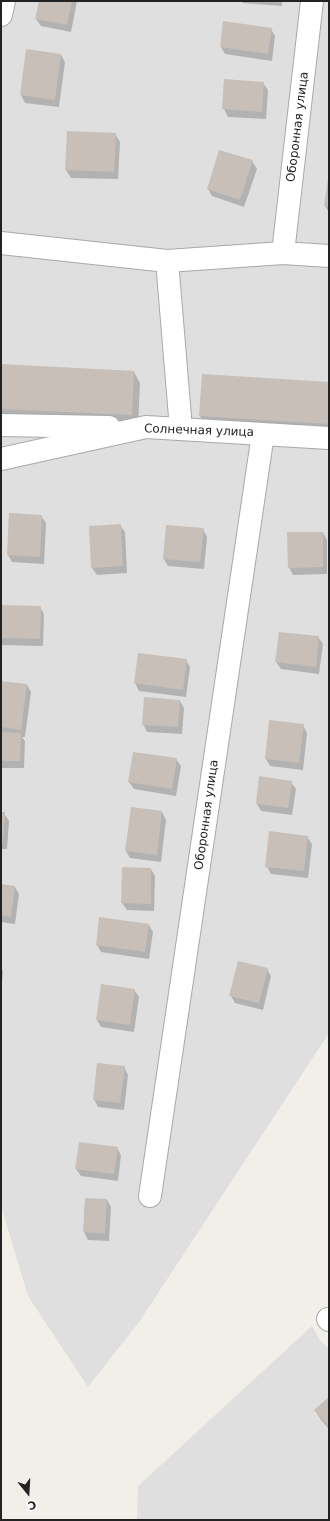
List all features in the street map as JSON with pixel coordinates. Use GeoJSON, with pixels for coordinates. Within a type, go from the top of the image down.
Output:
{"type":"FeatureCollection","features":[{"type":"Feature","properties":{"kind":"street"},"geometry":{"type":"LineString","coordinates":[[1,15],[4,1]]}},
{"type":"Feature","properties":{"kind":"street","name":"Оборонная улица"},"geometry":{"type":"LineString","coordinates":[[283,253],[312,1]]}},
{"type":"Feature","properties":{"kind":"street"},"geometry":{"type":"LineString","coordinates":[[1,243],[167,261],[283,253],[329,256]]}},
{"type":"Feature","properties":{"kind":"street"},"geometry":{"type":"LineString","coordinates":[[167,261],[181,429]]}},
{"type":"Feature","properties":{"kind":"street"},"geometry":{"type":"LineString","coordinates":[[1,426],[146,427]]}},
{"type":"Feature","properties":{"kind":"street","name":"Солнечная улица"},"geometry":{"type":"LineString","coordinates":[[1,459],[146,427],[329,438]]}},
{"type":"Feature","properties":{"kind":"street","name":"Оборонная улица"},"geometry":{"type":"LineString","coordinates":[[150,1196],[264,434]]}},
{"type":"Feature","properties":{"kind":"shaded area"},"geometry":{"type":"Polygon","coordinates":[[[1,1],[329,1],[329,1033],[139,1322],[88,1387],[28,1296],[1,1206],[1,1]]]}},
{"type":"Feature","properties":{"kind":"shaded area"},"geometry":{"type":"Polygon","coordinates":[[[312,1326],[320,1340],[329,1349],[329,1520],[137,1520],[138,1486],[312,1326]]]}},
{"type":"Feature","properties":{"kind":"building"},"geometry":{"type":"Polygon","coordinates":[[[39,1],[72,1],[67,25],[35,19],[39,1]]]}},
{"type":"Feature","properties":{"kind":"building"},"geometry":{"type":"Polygon","coordinates":[[[223,21],[272,28],[268,54],[220,47],[223,21]]]}},
{"type":"Feature","properties":{"kind":"building"},"geometry":{"type":"Polygon","coordinates":[[[26,49],[61,54],[55,100],[20,95],[26,49]]]}},
{"type":"Feature","properties":{"kind":"building"},"geometry":{"type":"Polygon","coordinates":[[[224,79],[264,82],[262,112],[222,109],[224,79]]]}},
{"type":"Feature","properties":{"kind":"building"},"geometry":{"type":"Polygon","coordinates":[[[67,131],[116,133],[114,172],[65,170],[67,131]]]}},
{"type":"Feature","properties":{"kind":"building"},"geometry":{"type":"Polygon","coordinates":[[[219,150],[253,160],[240,200],[207,189],[219,150]]]}},
{"type":"Feature","properties":{"kind":"building"},"geometry":{"type":"Polygon","coordinates":[[[329,179],[329,207],[324,206],[329,179]]]}},
{"type":"Feature","properties":{"kind":"building"},"geometry":{"type":"Polygon","coordinates":[[[1,364],[134,371],[132,415],[1,409],[1,364]]]}},
{"type":"Feature","properties":{"kind":"building"},"geometry":{"type":"Polygon","coordinates":[[[202,374],[329,382],[329,424],[199,416],[202,374]]]}},
{"type":"Feature","properties":{"kind":"building"},"geometry":{"type":"Polygon","coordinates":[[[9,513],[42,515],[40,557],[7,555],[9,513]]]}},
{"type":"Feature","properties":{"kind":"building"},"geometry":{"type":"Polygon","coordinates":[[[121,524],[123,566],[91,568],[89,526],[121,524]]]}},
{"type":"Feature","properties":{"kind":"building"},"geometry":{"type":"Polygon","coordinates":[[[166,525],[204,528],[200,562],[163,559],[166,525]]]}},
{"type":"Feature","properties":{"kind":"building"},"geometry":{"type":"Polygon","coordinates":[[[287,532],[323,532],[323,567],[288,568],[287,532]]]}},
{"type":"Feature","properties":{"kind":"building"},"geometry":{"type":"Polygon","coordinates":[[[1,605],[41,606],[40,639],[1,638],[1,605]]]}},
{"type":"Feature","properties":{"kind":"building"},"geometry":{"type":"Polygon","coordinates":[[[279,632],[319,636],[316,667],[275,662],[279,632]]]}},
{"type":"Feature","properties":{"kind":"building"},"geometry":{"type":"Polygon","coordinates":[[[138,653],[187,659],[183,690],[134,683],[138,653]]]}},
{"type":"Feature","properties":{"kind":"building"},"geometry":{"type":"Polygon","coordinates":[[[1,681],[27,684],[21,730],[1,727],[1,681]]]}},
{"type":"Feature","properties":{"kind":"building"},"geometry":{"type":"Polygon","coordinates":[[[144,697],[180,700],[178,727],[142,725],[144,697]]]}},
{"type":"Feature","properties":{"kind":"building"},"geometry":{"type":"Polygon","coordinates":[[[269,720],[304,724],[299,763],[265,759],[269,720]]]}},
{"type":"Feature","properties":{"kind":"building"},"geometry":{"type":"Polygon","coordinates":[[[1,732],[21,733],[20,761],[1,761],[1,732]]]}},
{"type":"Feature","properties":{"kind":"building"},"geometry":{"type":"Polygon","coordinates":[[[133,752],[177,758],[172,789],[128,782],[133,752]]]}},
{"type":"Feature","properties":{"kind":"building"},"geometry":{"type":"Polygon","coordinates":[[[259,776],[292,781],[288,808],[256,804],[259,776]]]}},
{"type":"Feature","properties":{"kind":"building"},"geometry":{"type":"Polygon","coordinates":[[[131,807],[162,811],[157,855],[125,851],[131,807]]]}},
{"type":"Feature","properties":{"kind":"building"},"geometry":{"type":"Polygon","coordinates":[[[1,812],[5,812],[3,842],[1,842],[1,812]]]}},
{"type":"Feature","properties":{"kind":"building"},"geometry":{"type":"Polygon","coordinates":[[[269,831],[308,836],[304,871],[265,867],[269,831]]]}},
{"type":"Feature","properties":{"kind":"building"},"geometry":{"type":"Polygon","coordinates":[[[122,867],[151,868],[151,904],[121,903],[122,867]]]}},
{"type":"Feature","properties":{"kind":"building"},"geometry":{"type":"Polygon","coordinates":[[[1,884],[15,886],[11,917],[1,915],[1,884]]]}},
{"type":"Feature","properties":{"kind":"building"},"geometry":{"type":"Polygon","coordinates":[[[99,917],[149,924],[145,952],[96,945],[99,917]]]}},
{"type":"Feature","properties":{"kind":"building"},"geometry":{"type":"Polygon","coordinates":[[[238,961],[268,968],[259,1003],[229,996],[238,961]]]}},
{"type":"Feature","properties":{"kind":"building"},"geometry":{"type":"Polygon","coordinates":[[[101,984],[135,989],[130,1025],[96,1020],[101,984]]]}},
{"type":"Feature","properties":{"kind":"building"},"geometry":{"type":"Polygon","coordinates":[[[97,1063],[125,1066],[120,1103],[93,1100],[97,1063]]]}},
{"type":"Feature","properties":{"kind":"building"},"geometry":{"type":"Polygon","coordinates":[[[79,1142],[118,1147],[114,1174],[75,1169],[79,1142]]]}},
{"type":"Feature","properties":{"kind":"building"},"geometry":{"type":"Polygon","coordinates":[[[85,1198],[107,1199],[105,1234],[83,1232],[85,1198]]]}},
{"type":"Feature","properties":{"kind":"building"},"geometry":{"type":"Polygon","coordinates":[[[329,1397],[329,1427],[314,1410],[329,1397]]]}}]}
